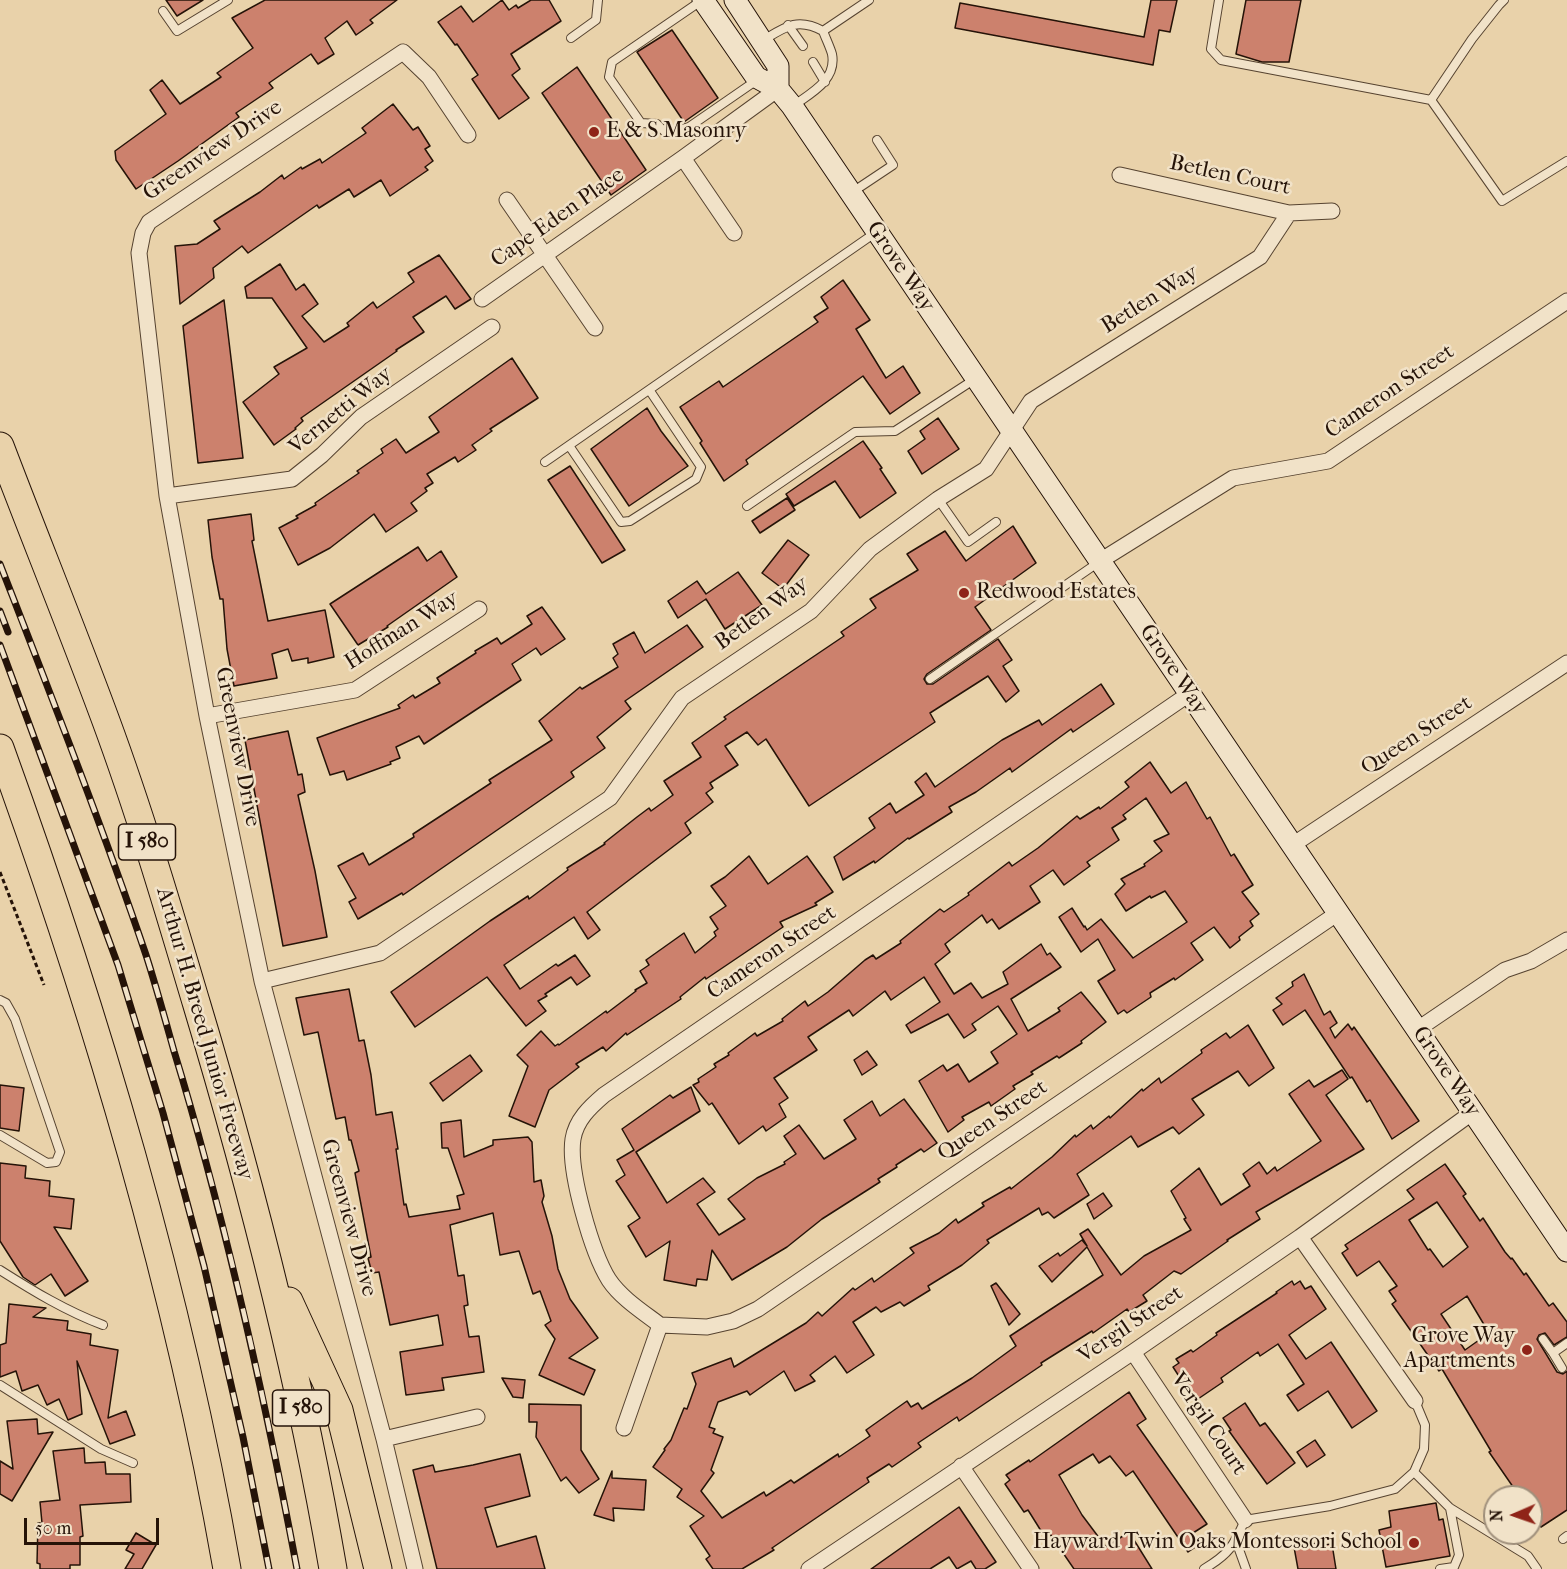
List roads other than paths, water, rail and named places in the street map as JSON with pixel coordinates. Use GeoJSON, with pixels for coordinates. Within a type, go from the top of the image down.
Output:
{"type":"FeatureCollection","features":[{"type":"Feature","properties":{"kind":"highway","name":"Arthur H. Breed Junior Freeway"},"geometry":{"type":"LineString","coordinates":[[0,446],[128,784],[205,1030],[264,1248],[300,1401],[333,1569]]}},
{"type":"Feature","properties":{"kind":"highway"},"geometry":{"type":"LineString","coordinates":[[0,748],[59,916],[120,1113],[163,1273],[212,1489],[227,1569]]}},
{"type":"Feature","properties":{"kind":"highway"},"geometry":{"type":"LineString","coordinates":[[264,1248],[339,1410],[378,1569]]}},
{"type":"Feature","properties":{"kind":"highway"},"geometry":{"type":"LineString","coordinates":[[211,1569],[212,1489]]}},
{"type":"Feature","properties":{"kind":"main road","name":"Grove Way"},"geometry":{"type":"LineString","coordinates":[[702,0],[759,78],[778,89],[792,106],[1291,846],[1473,1112],[1564,1240]]}},
{"type":"Feature","properties":{"kind":"main road"},"geometry":{"type":"LineString","coordinates":[[735,0],[778,66],[778,89]]}},
{"type":"Feature","properties":{"kind":"street","name":"Greenview Drive"},"geometry":{"type":"LineString","coordinates":[[415,1569],[384,1439],[262,981],[207,716],[167,496],[139,253],[143,233],[149,222],[403,52],[429,77],[468,135]]}},
{"type":"Feature","properties":{"kind":"street","name":"Cape Eden Place"},"geometry":{"type":"LineString","coordinates":[[482,299],[778,89]]}},
{"type":"Feature","properties":{"kind":"street"},"geometry":{"type":"LineString","coordinates":[[683,158],[734,233]]}},
{"type":"Feature","properties":{"kind":"street","name":"Betlen Court"},"geometry":{"type":"LineString","coordinates":[[1120,175],[1289,213],[1332,210]]}},
{"type":"Feature","properties":{"kind":"street"},"geometry":{"type":"LineString","coordinates":[[507,200],[595,328]]}},
{"type":"Feature","properties":{"kind":"street","name":"Betlen Way"},"geometry":{"type":"LineString","coordinates":[[262,981],[380,953],[610,798],[682,698],[811,611],[870,549],[938,499],[988,467],[1031,401],[1260,257],[1289,213]]}},
{"type":"Feature","properties":{"kind":"street","name":"Cameron Street"},"geometry":{"type":"LineString","coordinates":[[1100,561],[1233,478],[1328,461],[1567,301]]}},
{"type":"Feature","properties":{"kind":"street","name":"Vernetti Way"},"geometry":{"type":"LineString","coordinates":[[167,496],[292,479],[322,455],[361,417],[492,327]]}},
{"type":"Feature","properties":{"kind":"street","name":"Hoffman Way"},"geometry":{"type":"LineString","coordinates":[[207,716],[355,690],[479,609]]}},
{"type":"Feature","properties":{"kind":"street","name":"Queen Street"},"geometry":{"type":"LineString","coordinates":[[1291,846],[1567,663]]}},
{"type":"Feature","properties":{"kind":"street","name":"Cameron Street"},"geometry":{"type":"LineString","coordinates":[[660,1325],[636,1307],[610,1281],[593,1249],[573,1167],[573,1138],[585,1112],[604,1095],[1189,694]]}},
{"type":"Feature","properties":{"kind":"street","name":"Queen Street"},"geometry":{"type":"LineString","coordinates":[[660,1325],[707,1327],[733,1321],[758,1309],[1338,913]]}},
{"type":"Feature","properties":{"kind":"street"},"geometry":{"type":"LineString","coordinates":[[1418,1029],[1505,970],[1531,961],[1567,940]]}},
{"type":"Feature","properties":{"kind":"street","name":"Vergil Street"},"geometry":{"type":"LineString","coordinates":[[809,1569],[1133,1352],[1473,1112]]}},
{"type":"Feature","properties":{"kind":"street"},"geometry":{"type":"LineString","coordinates":[[1300,1236],[1415,1401]]}},
{"type":"Feature","properties":{"kind":"street"},"geometry":{"type":"LineString","coordinates":[[624,1428],[660,1325]]}},
{"type":"Feature","properties":{"kind":"street","name":"Vergil Court"},"geometry":{"type":"LineString","coordinates":[[1133,1352],[1245,1520]]}},
{"type":"Feature","properties":{"kind":"street"},"geometry":{"type":"LineString","coordinates":[[384,1439],[477,1417]]}},
{"type":"Feature","properties":{"kind":"street"},"geometry":{"type":"LineString","coordinates":[[961,1466],[1031,1569]]}},
{"type":"Feature","properties":{"kind":"lane"},"geometry":{"type":"LineString","coordinates":[[163,11],[177,31],[228,0]]}},
{"type":"Feature","properties":{"kind":"lane"},"geometry":{"type":"LineString","coordinates":[[571,38],[596,20],[598,0]]}},
{"type":"Feature","properties":{"kind":"lane"},"geometry":{"type":"LineString","coordinates":[[702,0],[612,62],[609,77],[641,123],[657,124],[666,133],[688,127],[759,78]]}},
{"type":"Feature","properties":{"kind":"lane"},"geometry":{"type":"LineString","coordinates":[[823,31],[869,0]]}},
{"type":"Feature","properties":{"kind":"lane"},"geometry":{"type":"LineString","coordinates":[[1218,0],[1211,50],[1221,60],[1431,100],[1502,201],[1567,161]]}},
{"type":"Feature","properties":{"kind":"lane"},"geometry":{"type":"LineString","coordinates":[[1431,100],[1472,39],[1498,4],[1504,0]]}},
{"type":"Feature","properties":{"kind":"lane"},"geometry":{"type":"LineString","coordinates":[[788,25],[803,46]]}},
{"type":"Feature","properties":{"kind":"lane"},"geometry":{"type":"LineString","coordinates":[[762,41],[788,25],[813,25],[823,31],[832,56],[830,73],[825,82],[792,106]]}},
{"type":"Feature","properties":{"kind":"lane"},"geometry":{"type":"LineString","coordinates":[[813,62],[825,82]]}},
{"type":"Feature","properties":{"kind":"lane"},"geometry":{"type":"LineString","coordinates":[[850,194],[893,165],[877,140]]}},
{"type":"Feature","properties":{"kind":"lane"},"geometry":{"type":"LineString","coordinates":[[545,462],[570,447],[876,233]]}},
{"type":"Feature","properties":{"kind":"lane"},"geometry":{"type":"LineString","coordinates":[[747,506],[855,432],[895,431],[976,378]]}},
{"type":"Feature","properties":{"kind":"lane"},"geometry":{"type":"LineString","coordinates":[[570,447],[621,522],[630,522],[696,479],[701,467],[650,391]]}},
{"type":"Feature","properties":{"kind":"lane"},"geometry":{"type":"LineString","coordinates":[[938,499],[968,542],[996,522]]}},
{"type":"Feature","properties":{"kind":"lane"},"geometry":{"type":"LineString","coordinates":[[930,679],[1100,561]]}},
{"type":"Feature","properties":{"kind":"lane"},"geometry":{"type":"LineString","coordinates":[[0,1000],[6,1003],[15,1019],[60,1152],[59,1157],[56,1162],[47,1163],[0,1135]]}},
{"type":"Feature","properties":{"kind":"lane"},"geometry":{"type":"LineString","coordinates":[[0,1270],[42,1296],[103,1325]]}},
{"type":"Feature","properties":{"kind":"lane"},"geometry":{"type":"LineString","coordinates":[[1543,1339],[1562,1368]]}},
{"type":"Feature","properties":{"kind":"lane"},"geometry":{"type":"LineString","coordinates":[[1553,1353],[1567,1343]]}},
{"type":"Feature","properties":{"kind":"lane"},"geometry":{"type":"LineString","coordinates":[[0,1384],[101,1449],[133,1463]]}},
{"type":"Feature","properties":{"kind":"lane"},"geometry":{"type":"LineString","coordinates":[[1204,1569],[1224,1557],[1236,1541],[1245,1520],[1330,1506],[1395,1489],[1414,1472],[1424,1449],[1425,1425],[1415,1401]]}},
{"type":"Feature","properties":{"kind":"lane"},"geometry":{"type":"LineString","coordinates":[[1414,1472],[1450,1508],[1528,1556],[1536,1569]]}},
{"type":"Feature","properties":{"kind":"lane"},"geometry":{"type":"LineString","coordinates":[[1440,1569],[1454,1567],[1459,1556],[1450,1508]]}},
{"type":"Feature","properties":{"kind":"lane"},"geometry":{"type":"LineString","coordinates":[[1236,1541],[1246,1569]]}},
{"type":"Feature","properties":{"kind":"railway"},"geometry":{"type":"LineString","coordinates":[[0,564],[93,807],[157,991],[211,1179],[243,1308],[297,1569]]}},
{"type":"Feature","properties":{"kind":"railway"},"geometry":{"type":"LineString","coordinates":[[0,611],[8,632]]}},
{"type":"Feature","properties":{"kind":"railway"},"geometry":{"type":"LineString","coordinates":[[0,645],[118,965],[163,1113],[204,1266],[243,1437],[269,1569]]}},
{"type":"Feature","properties":{"kind":"place","name":"E & S Masonry"},"geometry":{"type":"Point","coordinates":[594,132]}},
{"type":"Feature","properties":{"kind":"place","name":"Redwood Estates"},"geometry":{"type":"Point","coordinates":[964,593]}},
{"type":"Feature","properties":{"kind":"place","name":"Grove Way Apartments"},"geometry":{"type":"Point","coordinates":[1527,1350]}},
{"type":"Feature","properties":{"kind":"place","name":"Hayward Twin Oaks Montessori School"},"geometry":{"type":"Point","coordinates":[1414,1543]}}]}
